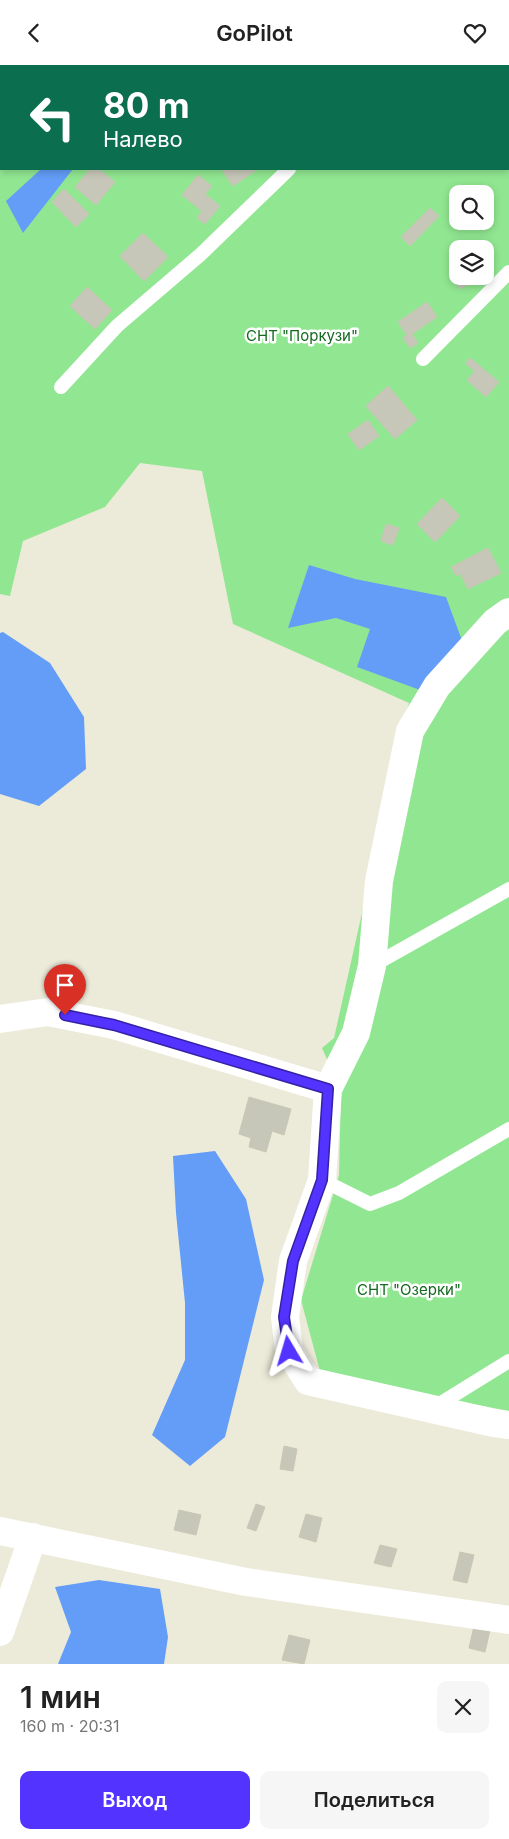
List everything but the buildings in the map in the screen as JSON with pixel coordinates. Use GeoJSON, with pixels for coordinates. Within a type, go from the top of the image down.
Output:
{"type":"FeatureCollection","features":[{"type":"Feature","properties":{"kind":"street"},"geometry":{"type":"LineString","coordinates":[[509,613],[495,622],[437,686],[410,731],[379,881],[372,966],[356,1033],[328,1089],[322,1180],[293,1261],[284,1317],[289,1351],[308,1381],[509,1425]]}},
{"type":"Feature","properties":{"kind":"street"},"geometry":{"type":"LineString","coordinates":[[0,1019],[48,1012],[114,1025],[328,1089]]}},
{"type":"Feature","properties":{"kind":"street"},"geometry":{"type":"LineString","coordinates":[[0,1531],[246,1583],[509,1620]]}},
{"type":"Feature","properties":{"kind":"street"},"geometry":{"type":"LineString","coordinates":[[0,1632],[33,1537]]}},
{"type":"Feature","properties":{"kind":"lane"},"geometry":{"type":"LineString","coordinates":[[60,387],[117,326],[200,255],[288,170]]}},
{"type":"Feature","properties":{"kind":"lane"},"geometry":{"type":"LineString","coordinates":[[423,359],[509,272]]}},
{"type":"Feature","properties":{"kind":"lane"},"geometry":{"type":"LineString","coordinates":[[372,966],[509,889]]}},
{"type":"Feature","properties":{"kind":"lane"},"geometry":{"type":"LineString","coordinates":[[322,1180],[370,1203],[399,1193],[509,1129]]}},
{"type":"Feature","properties":{"kind":"lane"},"geometry":{"type":"LineString","coordinates":[[432,1409],[509,1361]]}},
{"type":"Feature","properties":{"kind":"green space","name":"СНТ \"Поркузи\""},"geometry":{"type":"Polygon","coordinates":[[[0,170],[509,170],[509,1411],[321,1375],[301,1300],[339,1175],[341,1091],[322,1048],[334,1038],[409,703],[233,624],[202,471],[140,463],[105,507],[23,541],[10,596],[0,594],[0,170]]]}},
{"type":"Feature","properties":{"kind":"water"},"geometry":{"type":"Polygon","coordinates":[[[40,170],[72,170],[23,233],[6,201],[40,170]]]}},
{"type":"Feature","properties":{"kind":"water"},"geometry":{"type":"Polygon","coordinates":[[[309,565],[355,579],[446,597],[464,646],[420,690],[357,667],[370,629],[336,618],[288,628],[309,565]]]}},
{"type":"Feature","properties":{"kind":"water"},"geometry":{"type":"Polygon","coordinates":[[[3,632],[50,663],[84,717],[86,769],[39,806],[0,794],[0,633],[3,632]]]}},
{"type":"Feature","properties":{"kind":"water"},"geometry":{"type":"Polygon","coordinates":[[[215,1151],[246,1199],[264,1280],[225,1437],[190,1466],[152,1435],[185,1360],[185,1303],[176,1213],[173,1156],[215,1151]]]}},
{"type":"Feature","properties":{"kind":"water"},"geometry":{"type":"Polygon","coordinates":[[[99,1580],[160,1589],[168,1637],[164,1664],[58,1664],[71,1632],[55,1587],[99,1580]]]}},
{"type":"Feature","properties":{"kind":"route"},"geometry":{"type":"LineString","coordinates":[[65,1015],[114,1025],[328,1089],[322,1180],[293,1261],[284,1317],[289,1351]]}},
{"type":"Feature","properties":{"kind":"park label","name":"СНТ \"Озерки\""},"geometry":{"type":"Point","coordinates":[409,1290]}}]}
